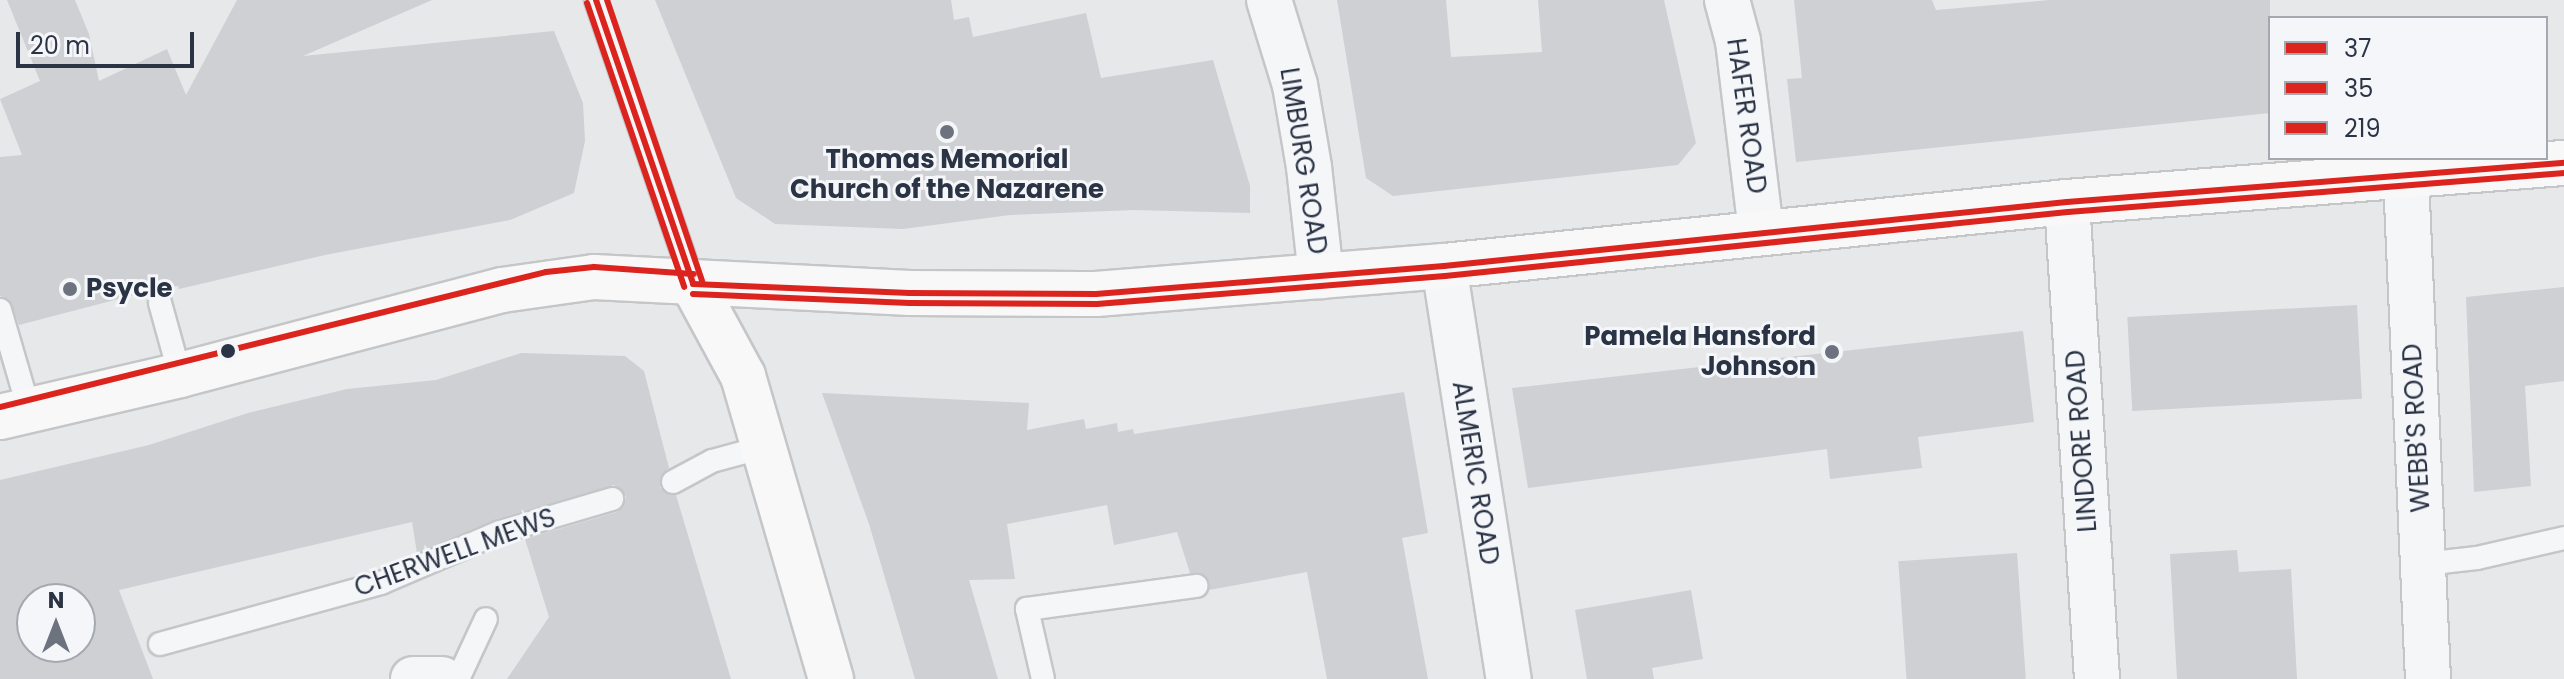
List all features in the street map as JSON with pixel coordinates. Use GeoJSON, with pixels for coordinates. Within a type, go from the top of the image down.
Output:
{"type":"FeatureCollection","features":[{"type":"Feature","properties":{"kind":"main road"},"geometry":{"type":"LineString","coordinates":[[15,414],[180,375],[367,324],[548,282],[594,277],[693,284],[1048,295],[1444,266],[2067,202],[2406,178],[2564,163]]}},
{"type":"Feature","properties":{"kind":"main road"},"geometry":{"type":"LineString","coordinates":[[693,284],[743,376],[831,679]]}},
{"type":"Feature","properties":{"kind":"street","name":"LIMBURG ROAD"},"geometry":{"type":"LineString","coordinates":[[1269,0],[1295,85],[1309,167],[1321,276]]}},
{"type":"Feature","properties":{"kind":"street","name":"HAFER ROAD"},"geometry":{"type":"LineString","coordinates":[[1727,0],[1738,41],[1761,232]]}},
{"type":"Feature","properties":{"kind":"street","name":"WEBB'S ROAD"},"geometry":{"type":"LineString","coordinates":[[2406,178],[2428,679]]}},
{"type":"Feature","properties":{"kind":"street","name":"LINDORE ROAD"},"geometry":{"type":"LineString","coordinates":[[2067,202],[2097,679]]}},
{"type":"Feature","properties":{"kind":"street","name":"ALMERIC ROAD"},"geometry":{"type":"LineString","coordinates":[[1444,266],[1509,679]]}},
{"type":"Feature","properties":{"kind":"street"},"geometry":{"type":"LineString","coordinates":[[413,679],[442,679]]}},
{"type":"Feature","properties":{"kind":"lane"},"geometry":{"type":"LineString","coordinates":[[596,0],[693,284]]}},
{"type":"Feature","properties":{"kind":"lane"},"geometry":{"type":"LineString","coordinates":[[160,303],[180,375]]}},
{"type":"Feature","properties":{"kind":"lane"},"geometry":{"type":"LineString","coordinates":[[0,310],[15,414]]}},
{"type":"Feature","properties":{"kind":"lane"},"geometry":{"type":"LineString","coordinates":[[673,482],[702,465],[764,447]]}},
{"type":"Feature","properties":{"kind":"lane","name":"CHERWELL MEWS"},"geometry":{"type":"LineString","coordinates":[[160,644],[390,581],[500,532],[612,499]]}},
{"type":"Feature","properties":{"kind":"lane"},"geometry":{"type":"LineString","coordinates":[[2424,564],[2477,558],[2564,538]]}},
{"type":"Feature","properties":{"kind":"lane"},"geometry":{"type":"LineString","coordinates":[[1043,679],[1027,609],[1196,586]]}},
{"type":"Feature","properties":{"kind":"lane"},"geometry":{"type":"LineString","coordinates":[[458,679],[486,619]]}},
{"type":"Feature","properties":{"kind":"building"},"geometry":{"type":"Polygon","coordinates":[[[7,0],[75,0],[89,34],[99,81],[167,49],[186,95],[237,0],[432,0],[303,56],[554,31],[583,103],[585,141],[574,193],[510,220],[325,255],[179,289],[178,286],[157,289],[19,325],[10,301],[0,296],[0,157],[22,155],[0,99],[40,81],[7,0]]]}},
{"type":"Feature","properties":{"kind":"building"},"geometry":{"type":"Polygon","coordinates":[[[655,0],[951,0],[954,20],[969,17],[973,37],[1086,13],[1101,78],[1213,60],[1250,186],[1250,213],[1134,210],[1010,215],[903,229],[775,224],[736,198],[655,0]]]}},
{"type":"Feature","properties":{"kind":"building"},"geometry":{"type":"Polygon","coordinates":[[[1337,0],[1446,0],[1451,57],[1542,52],[1538,0],[1664,0],[1696,143],[1678,165],[1393,196],[1366,178],[1337,0]]]}},
{"type":"Feature","properties":{"kind":"building"},"geometry":{"type":"Polygon","coordinates":[[[1794,0],[1932,0],[1936,10],[2050,0],[2270,0],[2268,113],[1796,162],[1787,79],[1802,78],[1794,0]]]}},
{"type":"Feature","properties":{"kind":"building"},"geometry":{"type":"Polygon","coordinates":[[[2564,287],[2564,381],[2525,386],[2531,486],[2474,492],[2466,297],[2564,287]]]}},
{"type":"Feature","properties":{"kind":"building"},"geometry":{"type":"Polygon","coordinates":[[[2357,305],[2362,399],[2132,411],[2127,317],[2357,305]]]}},
{"type":"Feature","properties":{"kind":"building"},"geometry":{"type":"Polygon","coordinates":[[[2023,331],[2034,422],[1918,437],[1922,468],[1830,479],[1827,449],[1528,488],[1512,388],[2023,331]]]}},
{"type":"Feature","properties":{"kind":"building"},"geometry":{"type":"Polygon","coordinates":[[[521,353],[625,356],[644,371],[669,468],[661,475],[660,488],[666,494],[676,495],[731,679],[507,679],[549,617],[525,539],[617,512],[623,508],[626,496],[614,485],[496,519],[417,553],[412,522],[119,590],[153,679],[0,679],[0,480],[149,445],[248,413],[347,389],[436,380],[521,353]]]}},
{"type":"Feature","properties":{"kind":"building"},"geometry":{"type":"Polygon","coordinates":[[[1404,392],[1428,533],[1402,538],[1428,679],[1327,679],[1307,572],[1209,590],[1207,577],[1190,573],[1177,532],[1114,545],[1107,505],[1007,524],[1015,579],[969,580],[998,679],[915,679],[869,524],[822,393],[1029,403],[1027,430],[1084,419],[1086,429],[1117,423],[1118,432],[1133,429],[1134,434],[1404,392]]]}},
{"type":"Feature","properties":{"kind":"building"},"geometry":{"type":"Polygon","coordinates":[[[2237,550],[2239,572],[2291,569],[2297,679],[2177,679],[2170,554],[2237,550]]]}},
{"type":"Feature","properties":{"kind":"building"},"geometry":{"type":"Polygon","coordinates":[[[2017,553],[2026,679],[1907,679],[1898,561],[2017,553]]]}},
{"type":"Feature","properties":{"kind":"building"},"geometry":{"type":"Polygon","coordinates":[[[1691,590],[1703,659],[1652,668],[1654,679],[1587,679],[1575,610],[1691,590]]]}},
{"type":"Feature","properties":{"kind":"transit line","name":"37"},"geometry":{"type":"LineString","coordinates":[[596,0],[693,284]]}},
{"type":"Feature","properties":{"kind":"transit line","name":"219"},"geometry":{"type":"LineString","coordinates":[[607,0],[702,281]]}},
{"type":"Feature","properties":{"kind":"transit line","name":"35"},"geometry":{"type":"LineString","coordinates":[[587,3],[684,287]]}},
{"type":"Feature","properties":{"kind":"transit line","name":"37"},"geometry":{"type":"LineString","coordinates":[[693,284],[910,293],[1096,294],[1444,266],[2067,202],[2564,163]]}},
{"type":"Feature","properties":{"kind":"transit line","name":"35"},"geometry":{"type":"LineString","coordinates":[[693,294],[910,303],[1097,304],[1445,276],[2068,212],[2564,173]]}},
{"type":"Feature","properties":{"kind":"transit line","name":"219"},"geometry":{"type":"LineString","coordinates":[[0,407],[546,272],[594,267],[694,274]]}},
{"type":"Feature","properties":{"kind":"place","name":"Thomas Memorial Church of the Nazarene"},"geometry":{"type":"Point","coordinates":[947,132]}},
{"type":"Feature","properties":{"kind":"place","name":"Psycle"},"geometry":{"type":"Point","coordinates":[70,289]}},
{"type":"Feature","properties":{"kind":"place","name":"Pamela Hansford Johnson"},"geometry":{"type":"Point","coordinates":[1832,352]}}]}
